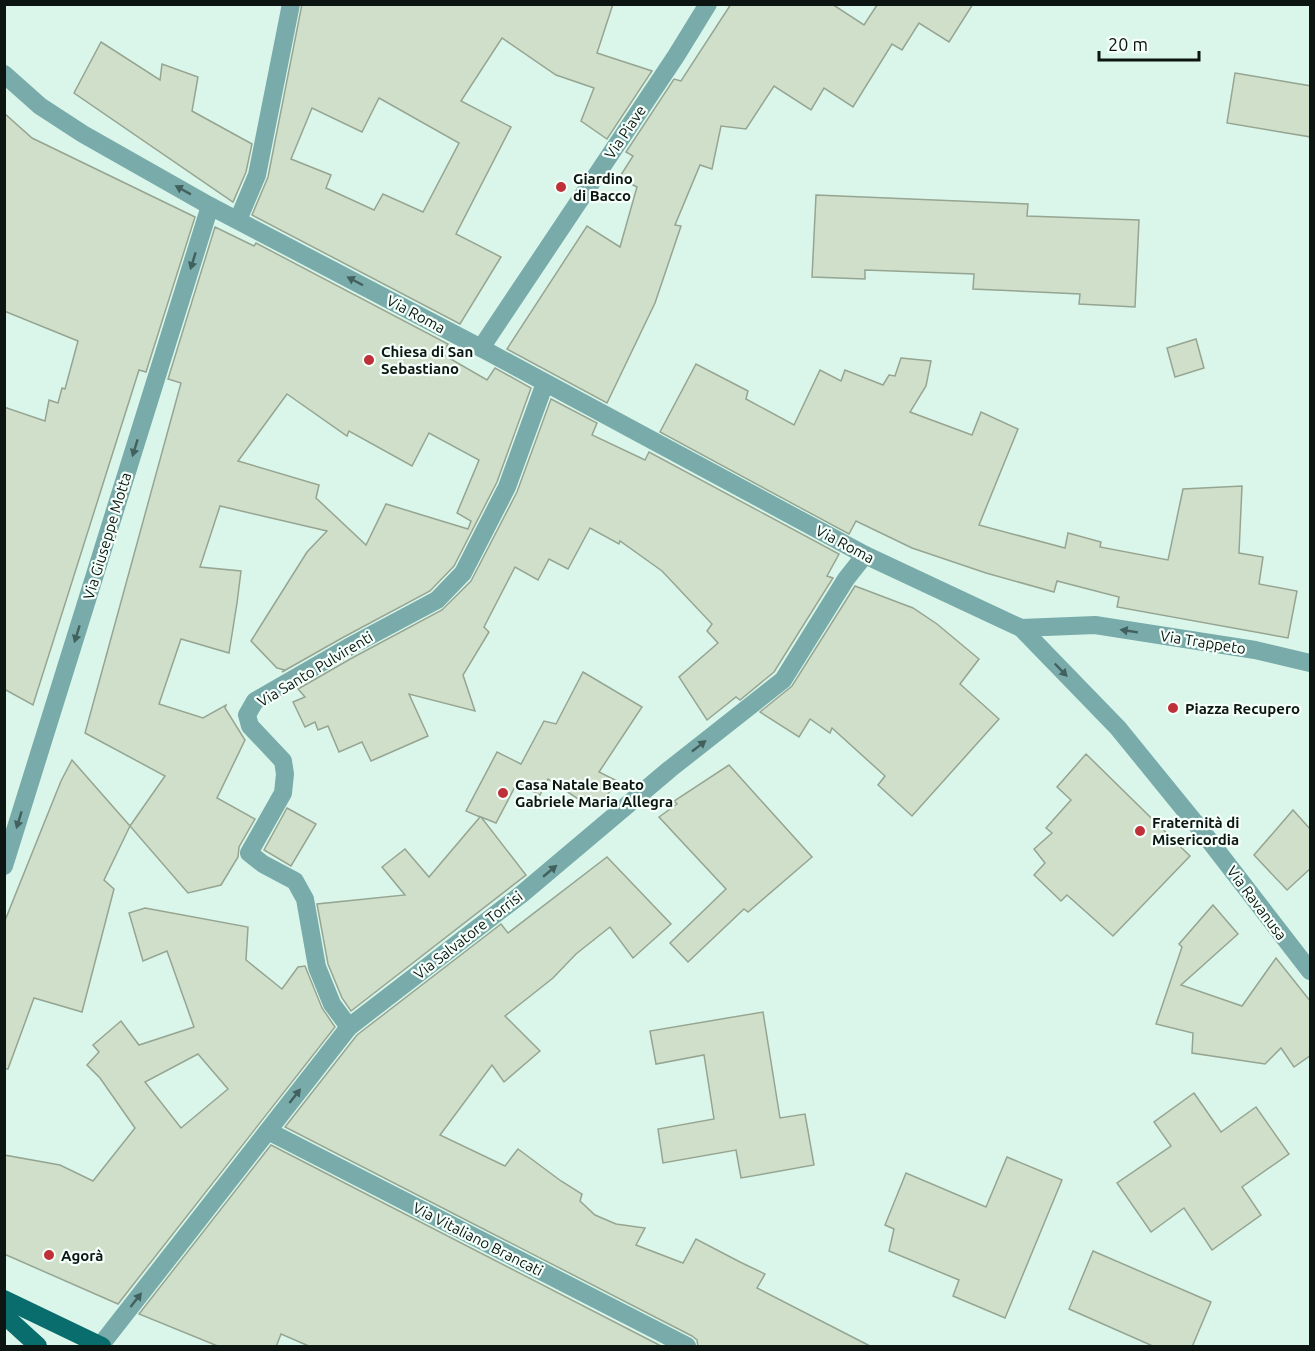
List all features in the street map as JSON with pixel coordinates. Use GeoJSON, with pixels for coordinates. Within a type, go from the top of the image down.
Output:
{"type":"FeatureCollection","features":[{"type":"Feature","properties":{"kind":"main road"},"geometry":{"type":"LineString","coordinates":[[4,1299],[101,1346]]}},
{"type":"Feature","properties":{"kind":"main road"},"geometry":{"type":"LineString","coordinates":[[4,1314],[52,1322]]}},
{"type":"Feature","properties":{"kind":"main road"},"geometry":{"type":"LineString","coordinates":[[4,1314],[38,1347]]}},
{"type":"Feature","properties":{"kind":"street"},"geometry":{"type":"LineString","coordinates":[[238,220],[257,175],[291,4]]}},
{"type":"Feature","properties":{"kind":"street","name":"Via Piave"},"geometry":{"type":"LineString","coordinates":[[481,348],[676,56],[708,4]]}},
{"type":"Feature","properties":{"kind":"street","name":"Via Roma"},"geometry":{"type":"LineString","coordinates":[[4,74],[40,106],[82,134],[210,206],[481,348],[866,555],[1021,628]]}},
{"type":"Feature","properties":{"kind":"street","name":"Via Giuseppe Motta"},"geometry":{"type":"LineString","coordinates":[[4,866],[210,206]]}},
{"type":"Feature","properties":{"kind":"street","name":"Via Santo Pulvirenti"},"geometry":{"type":"LineString","coordinates":[[349,1027],[332,1004],[317,967],[305,899],[295,881],[263,864],[249,853],[284,793],[285,774],[283,762],[250,726],[247,715],[255,701],[437,600],[463,573],[507,487],[545,383]]}},
{"type":"Feature","properties":{"kind":"street","name":"Via Salvatore Torrisi"},"geometry":{"type":"LineString","coordinates":[[101,1346],[349,1027],[523,893],[670,769],[783,680],[846,579],[866,555]]}},
{"type":"Feature","properties":{"kind":"street","name":"Via Trappeto"},"geometry":{"type":"LineString","coordinates":[[1021,628],[1095,625],[1256,650],[1311,663]]}},
{"type":"Feature","properties":{"kind":"street","name":"Via Ravanusa"},"geometry":{"type":"LineString","coordinates":[[1021,628],[1118,728],[1311,971]]}},
{"type":"Feature","properties":{"kind":"street","name":"Via Vitaliano Brancati"},"geometry":{"type":"LineString","coordinates":[[268,1131],[687,1347]]}},
{"type":"Feature","properties":{"kind":"building"},"geometry":{"type":"Polygon","coordinates":[[[302,4],[613,4],[597,53],[652,71],[607,139],[581,121],[594,88],[556,75],[502,38],[461,101],[511,127],[456,234],[501,257],[460,324],[252,215],[268,177],[302,4]],[[379,98],[362,132],[312,108],[291,159],[331,175],[326,188],[374,210],[383,194],[423,212],[459,143],[379,98]]]}},
{"type":"Feature","properties":{"kind":"building"},"geometry":{"type":"Polygon","coordinates":[[[731,4],[832,4],[864,25],[877,5],[973,4],[949,42],[919,23],[902,50],[892,44],[853,107],[824,88],[811,110],[774,86],[746,129],[721,126],[712,169],[700,165],[675,225],[681,226],[655,303],[607,403],[507,349],[587,226],[620,247],[637,187],[619,178],[633,156],[626,152],[674,79],[681,81],[731,4]]]}},
{"type":"Feature","properties":{"kind":"building"},"geometry":{"type":"Polygon","coordinates":[[[101,42],[160,80],[162,64],[198,77],[192,111],[252,144],[246,172],[233,202],[74,93],[101,42]]]}},
{"type":"Feature","properties":{"kind":"building"},"geometry":{"type":"Polygon","coordinates":[[[1235,73],[1311,86],[1311,137],[1227,123],[1235,73]]]}},
{"type":"Feature","properties":{"kind":"building"},"geometry":{"type":"Polygon","coordinates":[[[4,113],[32,138],[195,217],[146,372],[139,370],[33,705],[4,689],[4,407],[45,421],[49,400],[58,403],[62,388],[65,389],[78,341],[4,311],[4,113]]]}},
{"type":"Feature","properties":{"kind":"building"},"geometry":{"type":"Polygon","coordinates":[[[816,195],[1028,204],[1027,216],[1139,220],[1135,307],[1079,304],[1080,294],[973,289],[974,274],[865,270],[865,279],[812,277],[816,195]]]}},
{"type":"Feature","properties":{"kind":"building"},"geometry":{"type":"Polygon","coordinates":[[[215,227],[254,246],[256,243],[448,344],[442,354],[487,380],[495,368],[531,388],[497,482],[454,566],[430,591],[282,672],[285,670],[277,668],[251,641],[307,552],[327,531],[220,506],[200,567],[241,571],[229,653],[181,639],[159,704],[203,718],[226,705],[225,708],[245,740],[217,798],[255,819],[239,847],[238,857],[221,885],[188,893],[130,826],[165,776],[85,733],[181,383],[168,379],[215,227]],[[287,394],[238,461],[319,485],[316,498],[366,545],[386,504],[468,529],[471,521],[457,513],[479,460],[429,433],[412,466],[349,431],[347,436],[287,394]]]}},
{"type":"Feature","properties":{"kind":"building"},"geometry":{"type":"Polygon","coordinates":[[[1196,339],[1204,368],[1175,377],[1167,348],[1196,339]]]}},
{"type":"Feature","properties":{"kind":"building"},"geometry":{"type":"Polygon","coordinates":[[[901,358],[931,361],[926,386],[910,412],[972,435],[981,412],[1018,429],[979,525],[1065,548],[1068,533],[1101,542],[1100,547],[1168,560],[1183,489],[1242,486],[1239,553],[1263,557],[1259,584],[1297,591],[1288,638],[1117,607],[1119,597],[1057,581],[1054,592],[986,573],[912,548],[856,521],[849,534],[660,432],[696,364],[748,391],[746,399],[794,425],[820,370],[841,381],[845,370],[883,385],[889,375],[895,376],[901,358]]]}},
{"type":"Feature","properties":{"kind":"building"},"geometry":{"type":"Polygon","coordinates":[[[551,399],[597,423],[592,435],[645,460],[649,452],[839,554],[827,576],[833,578],[774,672],[740,700],[736,697],[707,720],[679,677],[718,643],[707,631],[712,624],[662,571],[620,541],[619,544],[590,528],[568,569],[549,559],[538,580],[515,567],[484,627],[489,632],[463,675],[475,711],[409,694],[428,736],[371,761],[362,742],[339,752],[328,726],[318,730],[315,722],[305,727],[293,702],[305,697],[298,689],[442,610],[471,581],[517,492],[551,399]]]}},
{"type":"Feature","properties":{"kind":"building"},"geometry":{"type":"Polygon","coordinates":[[[855,586],[913,608],[937,624],[979,659],[960,684],[999,719],[912,816],[878,785],[885,776],[832,728],[830,733],[810,719],[799,737],[760,712],[792,686],[855,586]]]}},
{"type":"Feature","properties":{"kind":"building"},"geometry":{"type":"Polygon","coordinates":[[[583,672],[642,707],[599,772],[619,782],[592,808],[548,779],[540,795],[517,783],[496,823],[481,817],[526,875],[351,1011],[342,998],[328,964],[317,904],[405,895],[382,867],[405,849],[429,877],[480,817],[466,811],[497,752],[521,764],[544,721],[556,724],[583,672]]]}},
{"type":"Feature","properties":{"kind":"building"},"geometry":{"type":"Polygon","coordinates":[[[1086,754],[1190,856],[1113,936],[1067,895],[1061,901],[1034,875],[1045,863],[1034,849],[1052,833],[1046,828],[1071,800],[1057,787],[1086,754]]]}},
{"type":"Feature","properties":{"kind":"building"},"geometry":{"type":"Polygon","coordinates":[[[72,760],[130,826],[104,880],[114,889],[82,1012],[34,998],[8,1069],[4,1069],[4,923],[61,781],[72,760]]]}},
{"type":"Feature","properties":{"kind":"building"},"geometry":{"type":"Polygon","coordinates":[[[729,765],[812,857],[748,912],[744,909],[688,962],[670,943],[726,889],[659,817],[677,804],[674,801],[729,765]]]}},
{"type":"Feature","properties":{"kind":"building"},"geometry":{"type":"Polygon","coordinates":[[[287,808],[316,824],[291,866],[264,850],[287,808]]]}},
{"type":"Feature","properties":{"kind":"building"},"geometry":{"type":"Polygon","coordinates":[[[1293,810],[1311,830],[1311,868],[1287,890],[1254,855],[1293,810]]]}},
{"type":"Feature","properties":{"kind":"building"},"geometry":{"type":"Polygon","coordinates":[[[607,857],[671,924],[633,958],[610,927],[576,954],[553,978],[505,1016],[540,1051],[504,1082],[492,1065],[440,1135],[505,1166],[518,1149],[582,1194],[580,1201],[595,1215],[616,1224],[645,1228],[636,1245],[683,1263],[696,1239],[765,1274],[757,1288],[872,1347],[698,1347],[697,1340],[692,1336],[285,1127],[357,1035],[501,924],[508,933],[607,857]]]}},
{"type":"Feature","properties":{"kind":"building"},"geometry":{"type":"Polygon","coordinates":[[[1213,905],[1238,934],[1181,985],[1242,1006],[1276,958],[1311,1002],[1311,1055],[1294,1067],[1281,1048],[1265,1064],[1192,1053],[1193,1033],[1156,1024],[1182,947],[1179,944],[1213,905]]]}},
{"type":"Feature","properties":{"kind":"building"},"geometry":{"type":"Polygon","coordinates":[[[145,908],[248,927],[246,960],[282,989],[298,967],[305,966],[322,1008],[335,1027],[118,1304],[4,1254],[4,1155],[60,1165],[93,1181],[135,1128],[100,1078],[87,1065],[99,1052],[93,1045],[121,1021],[139,1045],[194,1027],[167,951],[143,961],[129,913],[145,908]],[[198,1054],[145,1082],[181,1128],[228,1089],[198,1054]]]}},
{"type":"Feature","properties":{"kind":"building"},"geometry":{"type":"Polygon","coordinates":[[[763,1012],[780,1118],[805,1114],[814,1165],[741,1178],[736,1150],[663,1163],[658,1129],[714,1119],[704,1055],[656,1064],[650,1031],[763,1012]]]}},
{"type":"Feature","properties":{"kind":"building"},"geometry":{"type":"Polygon","coordinates":[[[1194,1093],[1221,1132],[1256,1107],[1289,1154],[1242,1187],[1261,1215],[1212,1250],[1184,1208],[1151,1232],[1117,1183],[1171,1146],[1154,1122],[1194,1093]]]}},
{"type":"Feature","properties":{"kind":"building"},"geometry":{"type":"Polygon","coordinates":[[[271,1145],[663,1347],[311,1347],[281,1334],[276,1347],[220,1347],[139,1314],[271,1145]]]}},
{"type":"Feature","properties":{"kind":"building"},"geometry":{"type":"Polygon","coordinates":[[[1007,1157],[1062,1180],[1005,1318],[953,1296],[959,1280],[889,1251],[894,1229],[885,1225],[906,1173],[986,1207],[1007,1157]]]}},
{"type":"Feature","properties":{"kind":"building"},"geometry":{"type":"Polygon","coordinates":[[[1093,1251],[1211,1302],[1192,1347],[1155,1347],[1069,1309],[1093,1251]]]}},
{"type":"Feature","properties":{"kind":"place","name":"Giardino di Bacco"},"geometry":{"type":"Point","coordinates":[561,187]}},
{"type":"Feature","properties":{"kind":"place","name":"Chiesa di San Sebastiano"},"geometry":{"type":"Point","coordinates":[369,360]}},
{"type":"Feature","properties":{"kind":"place","name":"Piazza Recupero"},"geometry":{"type":"Point","coordinates":[1173,708]}},
{"type":"Feature","properties":{"kind":"place","name":"Casa Natale Beato Gabriele Maria Allegra"},"geometry":{"type":"Point","coordinates":[503,793]}},
{"type":"Feature","properties":{"kind":"place","name":"Fraternità di Misericordia"},"geometry":{"type":"Point","coordinates":[1140,831]}},
{"type":"Feature","properties":{"kind":"place","name":"Agorà"},"geometry":{"type":"Point","coordinates":[49,1255]}}]}
